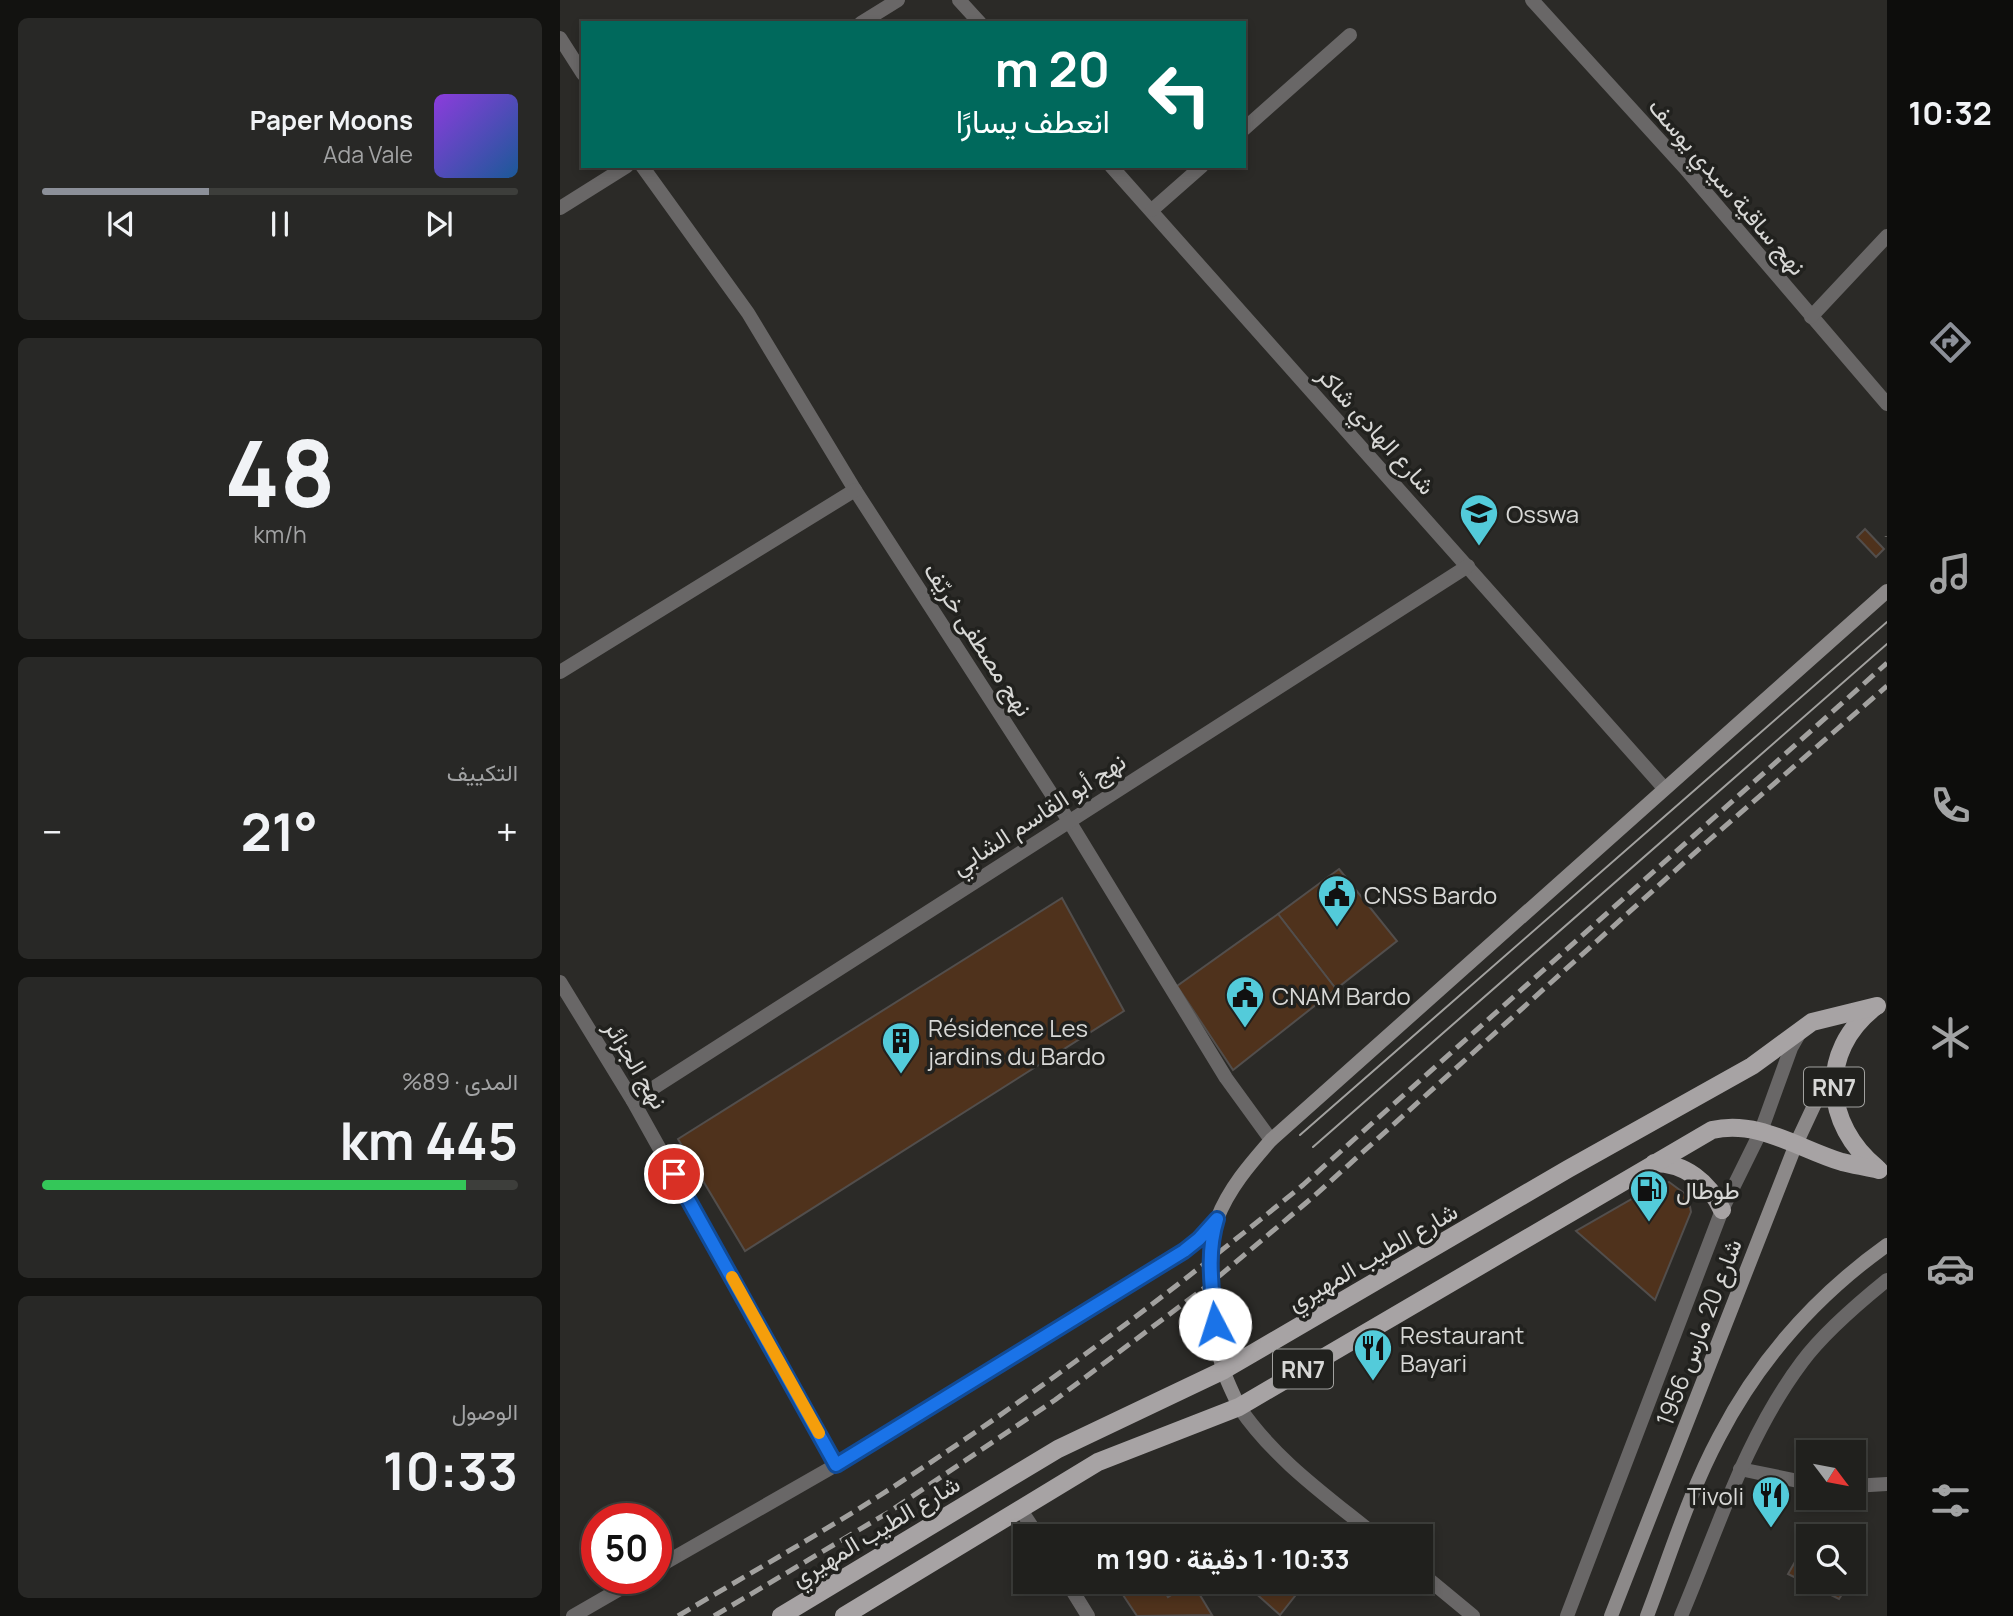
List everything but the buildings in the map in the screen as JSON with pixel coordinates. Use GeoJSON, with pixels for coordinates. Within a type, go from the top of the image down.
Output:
{"type":"FeatureCollection","features":[{"type":"Feature","properties":{"kind":"main road"},"geometry":{"type":"LineString","coordinates":[[1239,1407],[1224,1370],[1215,1324],[1210,1261],[1217,1219],[1238,1179],[1271,1140],[1887,591]]}},
{"type":"Feature","properties":{"kind":"main road","name":"شارع الطيب المهيري"},"geometry":{"type":"LineString","coordinates":[[781,1616],[1058,1448],[1224,1370],[1556,1176],[1752,1066],[1812,1022],[1882,1003]]}},
{"type":"Feature","properties":{"kind":"main road","name":"RN7"},"geometry":{"type":"LineString","coordinates":[[1882,1003],[1861,1020],[1847,1038],[1836,1070],[1834,1089],[1836,1108],[1852,1143],[1883,1172]]}},
{"type":"Feature","properties":{"kind":"main road","name":"شارع 20 مارس 1956"},"geometry":{"type":"LineString","coordinates":[[1611,1616],[1796,1144],[1818,1097],[1836,1070]]}},
{"type":"Feature","properties":{"kind":"main road","name":"RN7"},"geometry":{"type":"LineString","coordinates":[[844,1616],[1098,1462],[1239,1407],[1712,1130],[1734,1127],[1761,1131],[1842,1162],[1883,1172]]}},
{"type":"Feature","properties":{"kind":"main road"},"geometry":{"type":"LineString","coordinates":[[1654,1163],[1680,1166],[1695,1176],[1716,1198],[1722,1210]]}},
{"type":"Feature","properties":{"kind":"main road"},"geometry":{"type":"LineString","coordinates":[[1647,1616],[1717,1439],[1751,1382],[1801,1319],[1836,1286],[1887,1245]]}},
{"type":"Feature","properties":{"kind":"street"},"geometry":{"type":"LineString","coordinates":[[864,21],[898,0]]}},
{"type":"Feature","properties":{"kind":"street"},"geometry":{"type":"LineString","coordinates":[[959,0],[977,21]]}},
{"type":"Feature","properties":{"kind":"street","name":"نهج ساقية سيدي يوسف"},"geometry":{"type":"LineString","coordinates":[[1532,0],[1685,167],[1887,404]]}},
{"type":"Feature","properties":{"kind":"street"},"geometry":{"type":"LineString","coordinates":[[1246,127],[1350,35]]}},
{"type":"Feature","properties":{"kind":"street"},"geometry":{"type":"LineString","coordinates":[[560,38],[581,71]]}},
{"type":"Feature","properties":{"kind":"street"},"geometry":{"type":"LineString","coordinates":[[560,208],[624,168]]}},
{"type":"Feature","properties":{"kind":"street","name":"نهج مصطفى خريّف"},"geometry":{"type":"LineString","coordinates":[[643,168],[748,313],[855,490],[1069,821],[1226,1078],[1271,1140]]}},
{"type":"Feature","properties":{"kind":"street","name":"شارع الهادي شاكر"},"geometry":{"type":"LineString","coordinates":[[1113,168],[1664,788]]}},
{"type":"Feature","properties":{"kind":"street"},"geometry":{"type":"LineString","coordinates":[[1152,211],[1200,168]]}},
{"type":"Feature","properties":{"kind":"street"},"geometry":{"type":"LineString","coordinates":[[1811,317],[1887,236]]}},
{"type":"Feature","properties":{"kind":"street"},"geometry":{"type":"LineString","coordinates":[[560,672],[855,490]]}},
{"type":"Feature","properties":{"kind":"street","name":"نهج أبو القاسم الشابي"},"geometry":{"type":"LineString","coordinates":[[633,1101],[1468,566]]}},
{"type":"Feature","properties":{"kind":"street","name":"نهج الجزائر"},"geometry":{"type":"LineString","coordinates":[[560,982],[633,1101],[836,1465]]}},
{"type":"Feature","properties":{"kind":"street","name":"شارع 20 مارس 1956"},"geometry":{"type":"LineString","coordinates":[[1567,1616],[1722,1210],[1761,1131],[1794,1042],[1805,1027]]}},
{"type":"Feature","properties":{"kind":"street"},"geometry":{"type":"LineString","coordinates":[[672,1559],[836,1465],[1184,1251],[1217,1219]]}},
{"type":"Feature","properties":{"kind":"street"},"geometry":{"type":"LineString","coordinates":[[1681,1616],[1740,1469],[1774,1402],[1804,1359],[1863,1299],[1887,1280]]}},
{"type":"Feature","properties":{"kind":"street"},"geometry":{"type":"LineString","coordinates":[[1239,1407],[1267,1444],[1292,1468],[1361,1524]]}},
{"type":"Feature","properties":{"kind":"street"},"geometry":{"type":"LineString","coordinates":[[1740,1469],[1796,1481]]}},
{"type":"Feature","properties":{"kind":"street"},"geometry":{"type":"LineString","coordinates":[[1866,1485],[1887,1484]]}},
{"type":"Feature","properties":{"kind":"street"},"geometry":{"type":"LineString","coordinates":[[1021,1510],[1030,1524]]}},
{"type":"Feature","properties":{"kind":"street"},"geometry":{"type":"LineString","coordinates":[[1433,1583],[1473,1616]]}},
{"type":"Feature","properties":{"kind":"street"},"geometry":{"type":"LineString","coordinates":[[573,1616],[611,1594]]}},
{"type":"Feature","properties":{"kind":"street"},"geometry":{"type":"LineString","coordinates":[[1074,1594],[1088,1616]]}},
{"type":"Feature","properties":{"kind":"tram line"},"geometry":{"type":"LineString","coordinates":[[1300,1135],[1887,622]]}},
{"type":"Feature","properties":{"kind":"tram line"},"geometry":{"type":"LineString","coordinates":[[1313,1147],[1887,644]]}},
{"type":"Feature","properties":{"kind":"railway"},"geometry":{"type":"LineString","coordinates":[[678,1616],[829,1527],[934,1460],[1042,1386],[1200,1267],[1303,1185],[1887,663]]}},
{"type":"Feature","properties":{"kind":"railway"},"geometry":{"type":"LineString","coordinates":[[714,1616],[889,1512],[1055,1400],[1211,1283],[1313,1197],[1708,841],[1887,686]]}},
{"type":"Feature","properties":{"kind":"slow traffic"},"geometry":{"type":"LineString","coordinates":[[732,1277],[819,1433]]}},
{"type":"Feature","properties":{"kind":"place","name":"Osswa"},"geometry":{"type":"Point","coordinates":[1479,547]}},
{"type":"Feature","properties":{"kind":"place","name":"CNSS Bardo"},"geometry":{"type":"Point","coordinates":[1337,928]}},
{"type":"Feature","properties":{"kind":"place","name":"CNAM Bardo"},"geometry":{"type":"Point","coordinates":[1245,1029]}},
{"type":"Feature","properties":{"kind":"place","name":"Résidence Les jardins du Bardo"},"geometry":{"type":"Point","coordinates":[901,1075]}},
{"type":"Feature","properties":{"kind":"place","name":"طوطال"},"geometry":{"type":"Point","coordinates":[1649,1223]}},
{"type":"Feature","properties":{"kind":"place","name":"Restaurant Bayari"},"geometry":{"type":"Point","coordinates":[1373,1382]}},
{"type":"Feature","properties":{"kind":"place","name":"Tivoli"},"geometry":{"type":"Point","coordinates":[1771,1529]}},
{"type":"Feature","properties":{"kind":"route"},"geometry":{"type":"LineString","coordinates":[[674,1174],[836,1465],[1184,1251],[1217,1219],[1210,1261],[1215,1324]]}}]}
